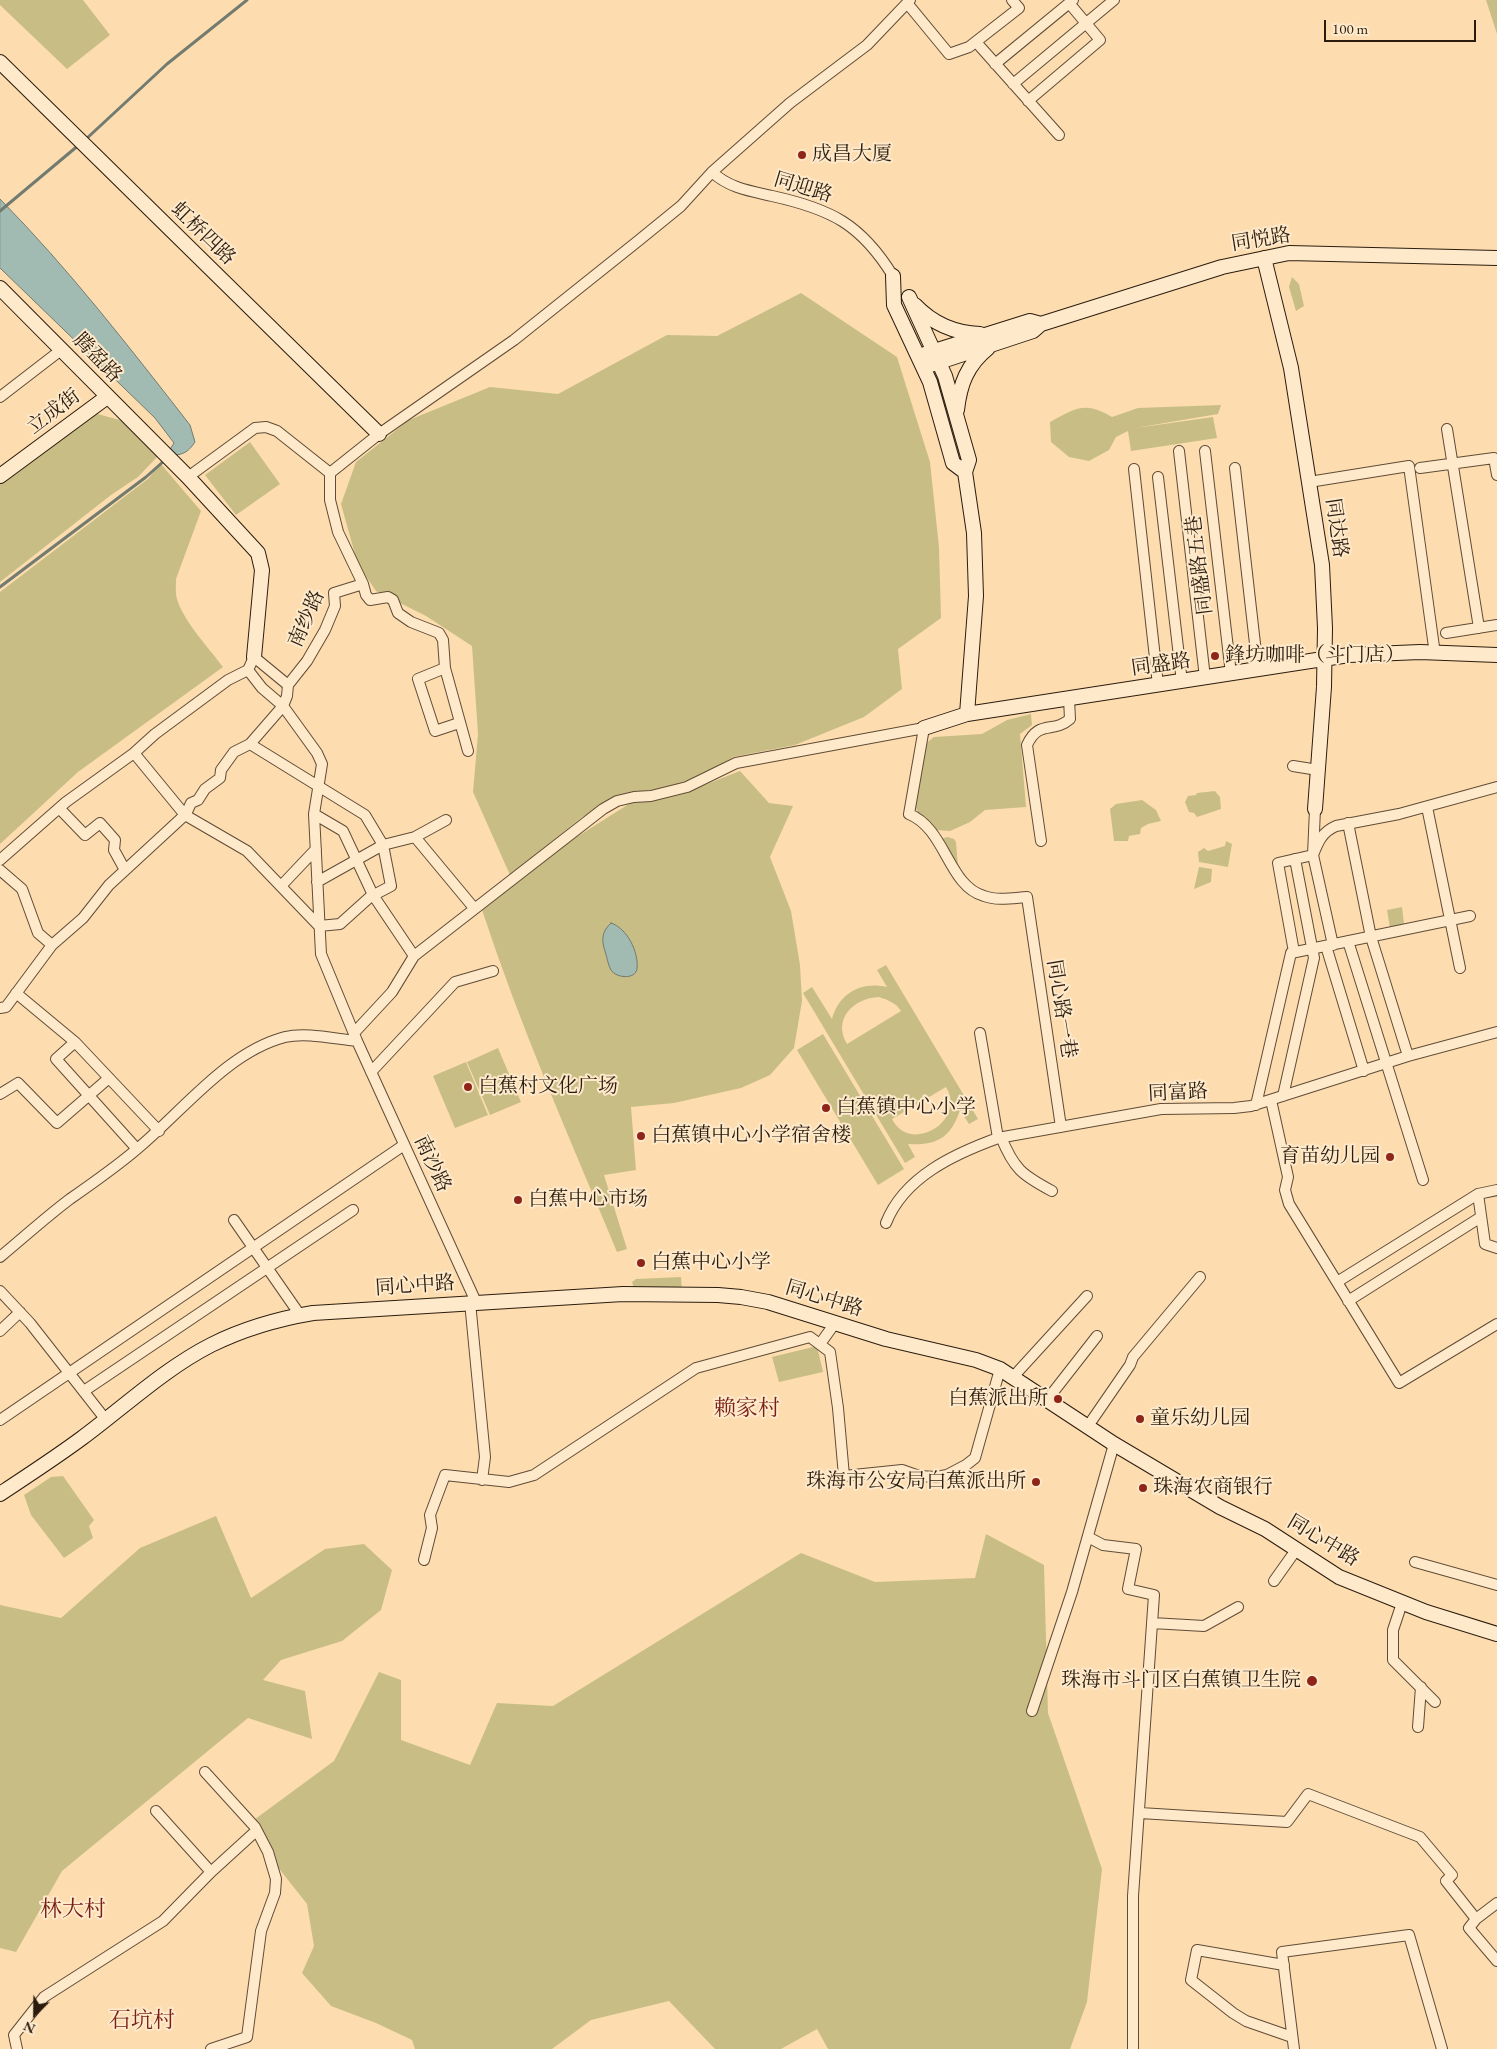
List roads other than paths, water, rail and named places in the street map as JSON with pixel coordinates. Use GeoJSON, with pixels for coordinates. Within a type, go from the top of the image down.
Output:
{"type":"FeatureCollection","features":[{"type":"Feature","properties":{"kind":"street"},"geometry":{"type":"LineString","coordinates":[[330,474],[379,434],[514,340],[681,206],[712,172],[790,103],[867,45],[908,2],[949,54],[969,47],[1019,8],[1012,0]]}},
{"type":"Feature","properties":{"kind":"street"},"geometry":{"type":"LineString","coordinates":[[1013,84],[1114,0]]}},
{"type":"Feature","properties":{"kind":"street"},"geometry":{"type":"LineString","coordinates":[[995,64],[1071,2],[1100,40],[1028,101]]}},
{"type":"Feature","properties":{"kind":"street"},"geometry":{"type":"LineString","coordinates":[[976,42],[1059,136]]}},
{"type":"Feature","properties":{"kind":"street","name":"虹桥四路"},"geometry":{"type":"LineString","coordinates":[[0,62],[379,434]]}},
{"type":"Feature","properties":{"kind":"street","name":"同迎路"},"geometry":{"type":"LineString","coordinates":[[712,172],[734,188],[806,204],[834,215],[868,241],[893,276]]}},
{"type":"Feature","properties":{"kind":"street","name":"同悦路"},"geometry":{"type":"LineString","coordinates":[[995,338],[1033,332],[1041,324],[1222,266],[1290,253],[1497,258]]}},
{"type":"Feature","properties":{"kind":"street","name":"同达路"},"geometry":{"type":"LineString","coordinates":[[1264,258],[1292,368],[1322,565],[1324,659],[1315,808]]}},
{"type":"Feature","properties":{"kind":"street"},"geometry":{"type":"LineString","coordinates":[[893,276],[925,315],[947,328],[995,338]]}},
{"type":"Feature","properties":{"kind":"street"},"geometry":{"type":"LineString","coordinates":[[893,276],[894,305],[930,382],[953,463],[965,472]]}},
{"type":"Feature","properties":{"kind":"street","name":"腾盈路"},"geometry":{"type":"LineString","coordinates":[[0,288],[188,477],[255,548],[260,558],[262,570],[251,663]]}},
{"type":"Feature","properties":{"kind":"street"},"geometry":{"type":"LineString","coordinates":[[909,297],[945,376],[969,460],[965,472],[974,533],[976,596],[967,714]]}},
{"type":"Feature","properties":{"kind":"street"},"geometry":{"type":"LineString","coordinates":[[921,361],[995,338]]}},
{"type":"Feature","properties":{"kind":"street"},"geometry":{"type":"LineString","coordinates":[[958,422],[959,397],[965,375],[978,356],[995,338]]}},
{"type":"Feature","properties":{"kind":"street"},"geometry":{"type":"LineString","coordinates":[[0,397],[61,350]]}},
{"type":"Feature","properties":{"kind":"street","name":"立成街"},"geometry":{"type":"LineString","coordinates":[[0,476],[107,397]]}},
{"type":"Feature","properties":{"kind":"street"},"geometry":{"type":"LineString","coordinates":[[188,477],[255,428],[266,426],[277,432],[330,474]]}},
{"type":"Feature","properties":{"kind":"street"},"geometry":{"type":"LineString","coordinates":[[1448,429],[1479,628]]}},
{"type":"Feature","properties":{"kind":"street"},"geometry":{"type":"LineString","coordinates":[[1179,451],[1205,678]]}},
{"type":"Feature","properties":{"kind":"street","name":"同盛路五巷"},"geometry":{"type":"LineString","coordinates":[[1205,451],[1230,674]]}},
{"type":"Feature","properties":{"kind":"street"},"geometry":{"type":"LineString","coordinates":[[1420,468],[1494,458],[1497,475]]}},
{"type":"Feature","properties":{"kind":"street"},"geometry":{"type":"LineString","coordinates":[[1309,482],[1409,466],[1434,647]]}},
{"type":"Feature","properties":{"kind":"street"},"geometry":{"type":"LineString","coordinates":[[1235,468],[1258,670]]}},
{"type":"Feature","properties":{"kind":"street"},"geometry":{"type":"LineString","coordinates":[[1134,469],[1158,685]]}},
{"type":"Feature","properties":{"kind":"street"},"geometry":{"type":"LineString","coordinates":[[330,474],[330,500],[338,532],[370,600],[388,597],[393,600],[398,613],[411,622],[439,633],[443,640],[445,668],[468,751]]}},
{"type":"Feature","properties":{"kind":"street"},"geometry":{"type":"LineString","coordinates":[[1158,477],[1182,682]]}},
{"type":"Feature","properties":{"kind":"street","name":"南纱路"},"geometry":{"type":"LineString","coordinates":[[283,706],[288,686],[307,662],[325,630],[335,606],[334,593],[363,584]]}},
{"type":"Feature","properties":{"kind":"street"},"geometry":{"type":"LineString","coordinates":[[1446,633],[1497,626]]}},
{"type":"Feature","properties":{"kind":"street","name":"同盛路"},"geometry":{"type":"LineString","coordinates":[[924,728],[967,714],[1349,655],[1420,652],[1497,655]]}},
{"type":"Feature","properties":{"kind":"street"},"geometry":{"type":"LineString","coordinates":[[0,860],[59,808],[251,663],[288,686]]}},
{"type":"Feature","properties":{"kind":"street","name":"南沙路"},"geometry":{"type":"LineString","coordinates":[[251,663],[262,688],[283,706],[317,753],[322,764],[320,787],[314,814],[321,954],[355,1037],[473,1302],[485,1457],[482,1480]]}},
{"type":"Feature","properties":{"kind":"street"},"geometry":{"type":"LineString","coordinates":[[445,668],[418,679],[435,732],[460,723]]}},
{"type":"Feature","properties":{"kind":"street"},"geometry":{"type":"LineString","coordinates":[[1041,841],[1027,745],[1031,736],[1040,729],[1064,724],[1070,719],[1068,699]]}},
{"type":"Feature","properties":{"kind":"street"},"geometry":{"type":"LineString","coordinates":[[0,1008],[6,1007],[52,946],[83,918],[102,893],[125,870],[185,815],[191,803],[198,800],[205,789],[220,778],[221,770],[234,752],[250,744],[283,706]]}},
{"type":"Feature","properties":{"kind":"street"},"geometry":{"type":"LineString","coordinates":[[0,1257],[159,1131],[225,1068],[254,1050],[285,1037],[355,1037],[392,992],[414,956],[603,809],[618,801],[634,797],[651,796],[687,787],[736,763],[924,728]]}},
{"type":"Feature","properties":{"kind":"street","name":"同心路一巷"},"geometry":{"type":"LineString","coordinates":[[924,728],[909,814],[920,820],[931,830],[961,879],[970,889],[990,898],[1027,897],[1061,1126]]}},
{"type":"Feature","properties":{"kind":"street"},"geometry":{"type":"LineString","coordinates":[[134,753],[185,815],[247,851],[320,926],[340,924],[373,895],[391,886],[382,844],[365,815],[250,744]]}},
{"type":"Feature","properties":{"kind":"street"},"geometry":{"type":"LineString","coordinates":[[1293,766],[1318,770]]}},
{"type":"Feature","properties":{"kind":"street"},"geometry":{"type":"LineString","coordinates":[[1313,855],[1320,838],[1329,829],[1399,814],[1497,788]]}},
{"type":"Feature","properties":{"kind":"street"},"geometry":{"type":"LineString","coordinates":[[1427,807],[1460,968]]}},
{"type":"Feature","properties":{"kind":"street"},"geometry":{"type":"LineString","coordinates":[[59,808],[85,835],[100,823],[115,840],[114,850],[125,870]]}},
{"type":"Feature","properties":{"kind":"street"},"geometry":{"type":"LineString","coordinates":[[1315,808],[1313,855],[1329,945],[1364,1071]]}},
{"type":"Feature","properties":{"kind":"street"},"geometry":{"type":"LineString","coordinates":[[314,814],[343,831],[373,895],[414,956]]}},
{"type":"Feature","properties":{"kind":"street"},"geometry":{"type":"LineString","coordinates":[[317,882],[382,844],[415,838],[446,820]]}},
{"type":"Feature","properties":{"kind":"street"},"geometry":{"type":"LineString","coordinates":[[1348,824],[1372,937],[1408,1056]]}},
{"type":"Feature","properties":{"kind":"street"},"geometry":{"type":"LineString","coordinates":[[415,838],[474,908]]}},
{"type":"Feature","properties":{"kind":"street"},"geometry":{"type":"LineString","coordinates":[[281,886],[316,849]]}},
{"type":"Feature","properties":{"kind":"street"},"geometry":{"type":"LineString","coordinates":[[1294,952],[1278,862],[1313,855]]}},
{"type":"Feature","properties":{"kind":"street"},"geometry":{"type":"LineString","coordinates":[[1283,1096],[1314,958],[1295,859]]}},
{"type":"Feature","properties":{"kind":"street"},"geometry":{"type":"LineString","coordinates":[[0,870],[22,889],[38,933],[52,946]]}},
{"type":"Feature","properties":{"kind":"street"},"geometry":{"type":"LineString","coordinates":[[1256,1105],[1291,953],[1470,916]]}},
{"type":"Feature","properties":{"kind":"street"},"geometry":{"type":"LineString","coordinates":[[1348,941],[1423,1180]]}},
{"type":"Feature","properties":{"kind":"street"},"geometry":{"type":"LineString","coordinates":[[371,1072],[455,982],[493,971]]}},
{"type":"Feature","properties":{"kind":"street"},"geometry":{"type":"LineString","coordinates":[[16,993],[75,1042],[159,1131]]}},
{"type":"Feature","properties":{"kind":"street","name":"同富路"},"geometry":{"type":"LineString","coordinates":[[886,1223],[890,1211],[898,1200],[918,1179],[955,1156],[1000,1137],[1161,1109],[1234,1108],[1256,1105],[1408,1056],[1497,1032]]}},
{"type":"Feature","properties":{"kind":"street"},"geometry":{"type":"LineString","coordinates":[[980,1033],[1000,1137],[1008,1155],[1019,1171],[1052,1191]]}},
{"type":"Feature","properties":{"kind":"street"},"geometry":{"type":"LineString","coordinates":[[75,1042],[56,1059],[137,1149]]}},
{"type":"Feature","properties":{"kind":"street"},"geometry":{"type":"LineString","coordinates":[[0,1094],[18,1083],[57,1124],[109,1078]]}},
{"type":"Feature","properties":{"kind":"street"},"geometry":{"type":"LineString","coordinates":[[1271,1100],[1288,1177],[1285,1190],[1289,1204],[1399,1383],[1497,1324]]}},
{"type":"Feature","properties":{"kind":"street"},"geometry":{"type":"LineString","coordinates":[[0,1420],[404,1145]]}},
{"type":"Feature","properties":{"kind":"street"},"geometry":{"type":"LineString","coordinates":[[1336,1282],[1478,1194],[1497,1190]]}},
{"type":"Feature","properties":{"kind":"street"},"geometry":{"type":"LineString","coordinates":[[1478,1194],[1484,1244],[1497,1248]]}},
{"type":"Feature","properties":{"kind":"street"},"geometry":{"type":"LineString","coordinates":[[84,1391],[353,1210]]}},
{"type":"Feature","properties":{"kind":"street"},"geometry":{"type":"LineString","coordinates":[[1348,1301],[1481,1217]]}},
{"type":"Feature","properties":{"kind":"street"},"geometry":{"type":"LineString","coordinates":[[234,1220],[300,1315]]}},
{"type":"Feature","properties":{"kind":"street"},"geometry":{"type":"LineString","coordinates":[[1088,1426],[1130,1365],[1133,1357],[1200,1277]]}},
{"type":"Feature","properties":{"kind":"street"},"geometry":{"type":"LineString","coordinates":[[0,1291],[20,1312],[106,1420]]}},
{"type":"Feature","properties":{"kind":"street","name":"同心中路"},"geometry":{"type":"LineString","coordinates":[[0,1494],[106,1420],[184,1361],[212,1345],[261,1325],[300,1315],[473,1302],[623,1294],[718,1294],[768,1302],[886,1339],[976,1360],[1000,1369],[1114,1444],[1220,1506],[1265,1529],[1339,1577],[1402,1603],[1497,1634]]}},
{"type":"Feature","properties":{"kind":"street"},"geometry":{"type":"LineString","coordinates":[[1013,1377],[1086,1296]]}},
{"type":"Feature","properties":{"kind":"street"},"geometry":{"type":"LineString","coordinates":[[0,1331],[20,1312]]}},
{"type":"Feature","properties":{"kind":"street"},"geometry":{"type":"LineString","coordinates":[[820,1344],[835,1323]]}},
{"type":"Feature","properties":{"kind":"street"},"geometry":{"type":"LineString","coordinates":[[1047,1400],[1097,1336]]}},
{"type":"Feature","properties":{"kind":"street"},"geometry":{"type":"LineString","coordinates":[[424,1560],[432,1528],[430,1515],[445,1475],[509,1482],[534,1475],[696,1368],[810,1337],[830,1352],[838,1408],[844,1476],[902,1470],[919,1476],[936,1477],[947,1475],[966,1465],[974,1458],[1000,1369]]}},
{"type":"Feature","properties":{"kind":"street"},"geometry":{"type":"LineString","coordinates":[[1032,1711],[1088,1537],[1114,1444]]}},
{"type":"Feature","properties":{"kind":"street"},"geometry":{"type":"LineString","coordinates":[[1088,1537],[1104,1545],[1136,1549],[1128,1589],[1154,1595],[1133,1896],[1133,2049]]}},
{"type":"Feature","properties":{"kind":"street"},"geometry":{"type":"LineString","coordinates":[[1274,1581],[1296,1550]]}},
{"type":"Feature","properties":{"kind":"street"},"geometry":{"type":"LineString","coordinates":[[1415,1562],[1497,1585]]}},
{"type":"Feature","properties":{"kind":"street"},"geometry":{"type":"LineString","coordinates":[[1402,1603],[1393,1630],[1393,1660],[1435,1702]]}},
{"type":"Feature","properties":{"kind":"street"},"geometry":{"type":"LineString","coordinates":[[1152,1623],[1204,1626],[1238,1607]]}},
{"type":"Feature","properties":{"kind":"street"},"geometry":{"type":"LineString","coordinates":[[1418,1726],[1421,1688]]}},
{"type":"Feature","properties":{"kind":"street"},"geometry":{"type":"LineString","coordinates":[[205,1772],[256,1830],[274,1865],[277,1886],[261,1931],[247,2037],[211,2049]]}},
{"type":"Feature","properties":{"kind":"street"},"geometry":{"type":"LineString","coordinates":[[1140,1813],[1287,1822],[1308,1794],[1420,1836],[1452,1875],[1446,1881],[1474,1916]]}},
{"type":"Feature","properties":{"kind":"street"},"geometry":{"type":"LineString","coordinates":[[156,1811],[211,1872]]}},
{"type":"Feature","properties":{"kind":"street"},"geometry":{"type":"LineString","coordinates":[[17,2049],[14,2035],[44,1996],[163,1921],[256,1830]]}},
{"type":"Feature","properties":{"kind":"street"},"geometry":{"type":"LineString","coordinates":[[1497,1895],[1474,1916],[1469,1928],[1497,1961]]}},
{"type":"Feature","properties":{"kind":"street"},"geometry":{"type":"LineString","coordinates":[[1474,1916],[1497,1903]]}},
{"type":"Feature","properties":{"kind":"street"},"geometry":{"type":"LineString","coordinates":[[1294,2049],[1282,1952],[1409,1934],[1442,2049]]}},
{"type":"Feature","properties":{"kind":"street"},"geometry":{"type":"LineString","coordinates":[[1284,1965],[1197,1950],[1191,1980],[1246,2021],[1292,2037]]}},
{"type":"Feature","properties":{"kind":"water"},"geometry":{"type":"Polygon","coordinates":[[[0,199],[75,281],[190,425],[195,442],[186,452],[173,455],[169,451],[174,443],[155,418],[0,268],[0,199]]]}},
{"type":"Feature","properties":{"kind":"water"},"geometry":{"type":"Polygon","coordinates":[[[611,923],[627,935],[634,948],[637,969],[633,975],[625,977],[617,975],[610,968],[603,939],[604,932],[611,923]]]}},
{"type":"Feature","properties":{"kind":"waterway"},"geometry":{"type":"LineString","coordinates":[[85,140],[167,64],[247,0]]}},
{"type":"Feature","properties":{"kind":"waterway"},"geometry":{"type":"LineString","coordinates":[[0,211],[80,144]]}},
{"type":"Feature","properties":{"kind":"waterway"},"geometry":{"type":"LineString","coordinates":[[0,587],[146,477],[165,460]]}},
{"type":"Feature","properties":{"kind":"place","name":"成昌大厦"},"geometry":{"type":"Point","coordinates":[802,155]}},
{"type":"Feature","properties":{"kind":"place","name":"鋒坊咖啡（斗门店）"},"geometry":{"type":"Point","coordinates":[1215,656]}},
{"type":"Feature","properties":{"kind":"place","name":"白蕉村文化广场"},"geometry":{"type":"Point","coordinates":[468,1087]}},
{"type":"Feature","properties":{"kind":"place","name":"白蕉镇中心小学"},"geometry":{"type":"Point","coordinates":[826,1108]}},
{"type":"Feature","properties":{"kind":"place","name":"白蕉镇中心小学宿舍楼"},"geometry":{"type":"Point","coordinates":[641,1136]}},
{"type":"Feature","properties":{"kind":"place","name":"育苗幼儿园"},"geometry":{"type":"Point","coordinates":[1390,1157]}},
{"type":"Feature","properties":{"kind":"place","name":"白蕉中心市场"},"geometry":{"type":"Point","coordinates":[518,1200]}},
{"type":"Feature","properties":{"kind":"place","name":"白蕉中心小学"},"geometry":{"type":"Point","coordinates":[641,1263]}},
{"type":"Feature","properties":{"kind":"place","name":"白蕉派出所"},"geometry":{"type":"Point","coordinates":[1058,1399]}},
{"type":"Feature","properties":{"kind":"place","name":"童乐幼儿园"},"geometry":{"type":"Point","coordinates":[1140,1419]}},
{"type":"Feature","properties":{"kind":"place","name":"珠海市公安局白蕉派出所"},"geometry":{"type":"Point","coordinates":[1036,1482]}},
{"type":"Feature","properties":{"kind":"place","name":"珠海农商银行"},"geometry":{"type":"Point","coordinates":[1143,1488]}},
{"type":"Feature","properties":{"kind":"place","name":"珠海市斗门区白蕉镇卫生院"},"geometry":{"type":"Point","coordinates":[1312,1681]}},
{"type":"Feature","properties":{"kind":"district","name":"赖家村"},"geometry":{"type":"Point","coordinates":[747,1409]}},
{"type":"Feature","properties":{"kind":"district","name":"林大村"},"geometry":{"type":"Point","coordinates":[73,1910]}},
{"type":"Feature","properties":{"kind":"district","name":"石坑村"},"geometry":{"type":"Point","coordinates":[142,2021]}}]}
